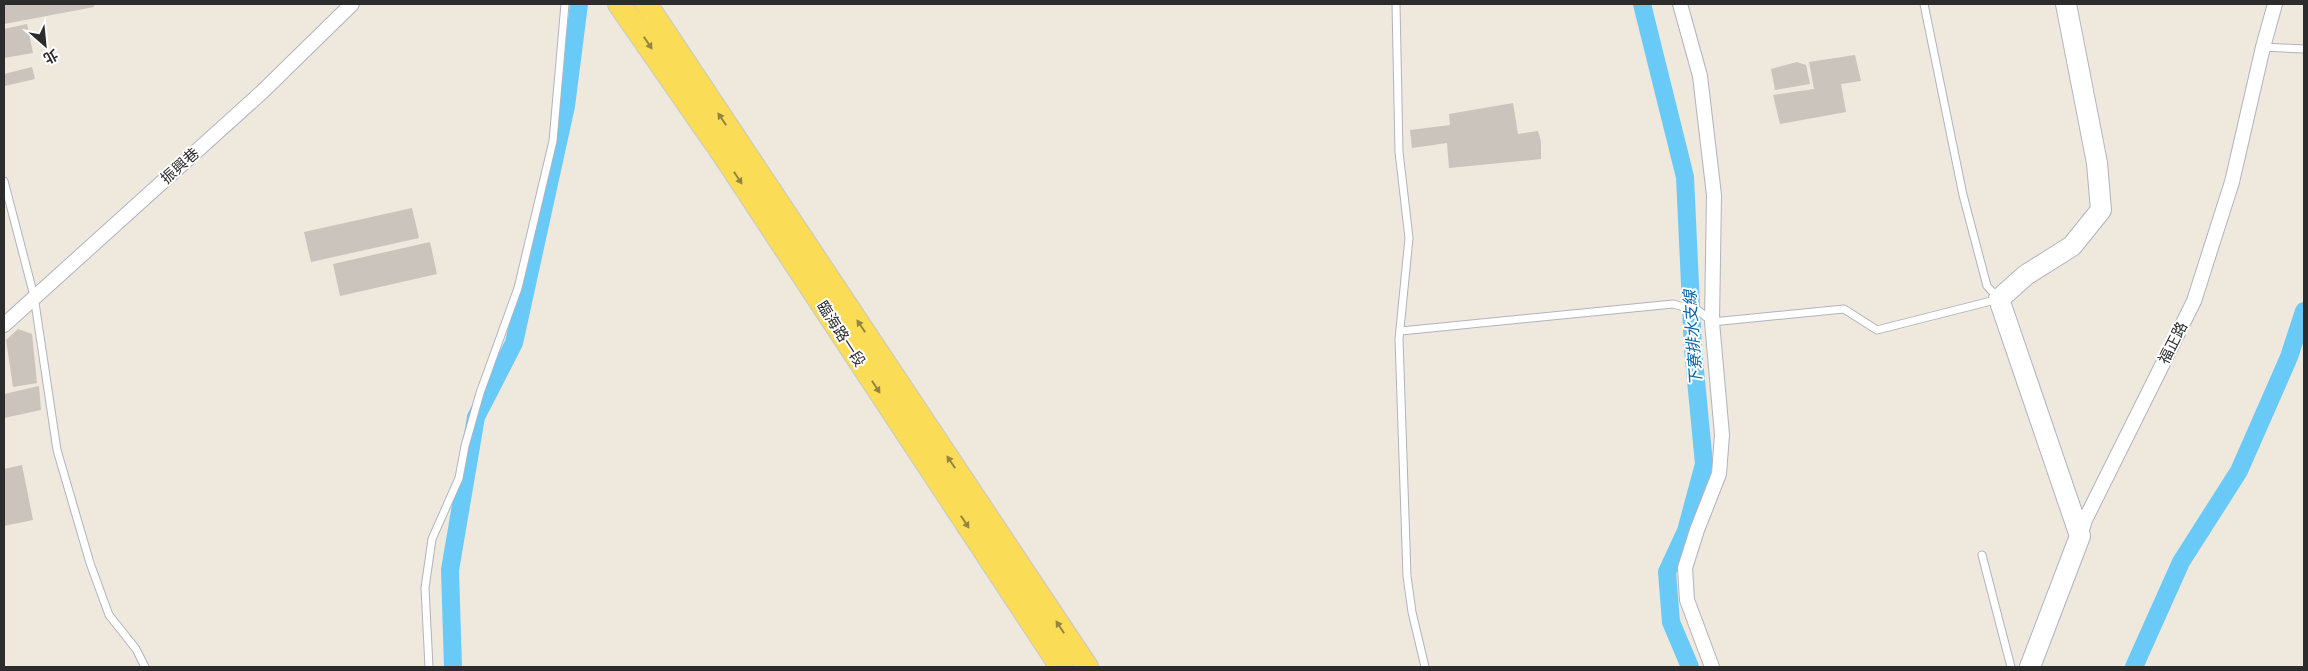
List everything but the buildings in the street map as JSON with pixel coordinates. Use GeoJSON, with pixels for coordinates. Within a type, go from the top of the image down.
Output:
{"type":"FeatureCollection","features":[{"type":"Feature","properties":{"kind":"main road","name":"臨海路一段"},"geometry":{"type":"LineString","coordinates":[[619,4],[724,157],[1061,667]]}},
{"type":"Feature","properties":{"kind":"main road","name":"臨海路一段"},"geometry":{"type":"LineString","coordinates":[[646,4],[1087,667]]}},
{"type":"Feature","properties":{"kind":"street","name":"振興巷"},"geometry":{"type":"LineString","coordinates":[[4,325],[262,92],[352,4]]}},
{"type":"Feature","properties":{"kind":"street"},"geometry":{"type":"LineString","coordinates":[[1680,4],[1700,76],[1714,194],[1712,322],[1722,436],[1719,474],[1697,530],[1685,568],[1687,600],[1712,667]]}},
{"type":"Feature","properties":{"kind":"street"},"geometry":{"type":"LineString","coordinates":[[2066,4],[2097,163],[2101,210],[2072,246],[2026,275],[1999,298],[2080,536]]}},
{"type":"Feature","properties":{"kind":"street","name":"福正路"},"geometry":{"type":"LineString","coordinates":[[2030,667],[2080,536],[2084,520],[2194,301],[2232,182],[2263,47],[2275,4]]}},
{"type":"Feature","properties":{"kind":"lane"},"geometry":{"type":"LineString","coordinates":[[430,667],[425,588],[432,539],[459,478],[465,446],[480,393],[518,288],[553,141],[565,4]]}},
{"type":"Feature","properties":{"kind":"lane"},"geometry":{"type":"LineString","coordinates":[[1396,4],[1400,152],[1409,238],[1400,331],[1407,576],[1412,612],[1425,667]]}},
{"type":"Feature","properties":{"kind":"lane"},"geometry":{"type":"LineString","coordinates":[[1924,4],[1963,195],[1987,286],[1999,298]]}},
{"type":"Feature","properties":{"kind":"lane"},"geometry":{"type":"LineString","coordinates":[[2263,47],[2304,49]]}},
{"type":"Feature","properties":{"kind":"lane"},"geometry":{"type":"LineString","coordinates":[[4,181],[34,296],[57,450],[90,563],[110,615],[136,649],[145,667]]}},
{"type":"Feature","properties":{"kind":"lane"},"geometry":{"type":"LineString","coordinates":[[1400,331],[1673,304],[1699,311],[1712,322],[1844,309],[1876,330],[1999,298]]}},
{"type":"Feature","properties":{"kind":"lane"},"geometry":{"type":"LineString","coordinates":[[1982,554],[2011,667]]}},
{"type":"Feature","properties":{"kind":"waterway"},"geometry":{"type":"LineString","coordinates":[[453,667],[450,570],[476,417],[514,343],[566,106],[579,4]]}},
{"type":"Feature","properties":{"kind":"waterway","name":"下寮排水支線"},"geometry":{"type":"LineString","coordinates":[[1642,4],[1685,177],[1693,349],[1704,464],[1686,531],[1667,572],[1671,622],[1690,667]]}},
{"type":"Feature","properties":{"kind":"waterway"},"geometry":{"type":"LineString","coordinates":[[2134,667],[2181,562],[2239,471],[2289,357],[2304,311]]}}]}
